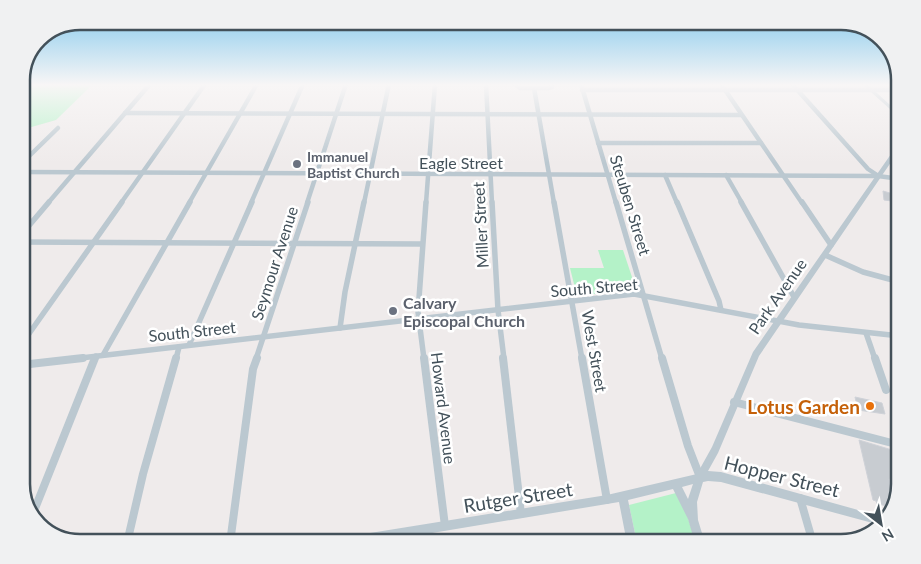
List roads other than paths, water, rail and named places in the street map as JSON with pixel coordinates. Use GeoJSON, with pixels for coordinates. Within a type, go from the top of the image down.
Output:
{"type":"FeatureCollection","features":[{"type":"Feature","properties":{"kind":"street"},"geometry":{"type":"LineString","coordinates":[[30,224],[127,110]]}},
{"type":"Feature","properties":{"kind":"street"},"geometry":{"type":"LineString","coordinates":[[30,332],[186,110]]}},
{"type":"Feature","properties":{"kind":"street"},"geometry":{"type":"LineString","coordinates":[[36,507],[100,356],[168,242],[242,110]]}},
{"type":"Feature","properties":{"kind":"street"},"geometry":{"type":"LineString","coordinates":[[189,345],[292,110]]}},
{"type":"Feature","properties":{"kind":"street","name":"Seymour Avenue"},"geometry":{"type":"LineString","coordinates":[[231,534],[253,369],[337,110]]}},
{"type":"Feature","properties":{"kind":"street"},"geometry":{"type":"LineString","coordinates":[[340,328],[345,292],[384,110]]}},
{"type":"Feature","properties":{"kind":"street","name":"Howard Avenue"},"geometry":{"type":"LineString","coordinates":[[433,110],[427,174],[418,319],[445,526]]}},
{"type":"Feature","properties":{"kind":"street","name":"Miller Street"},"geometry":{"type":"LineString","coordinates":[[488,110],[498,310],[521,514]]}},
{"type":"Feature","properties":{"kind":"street","name":"West Street"},"geometry":{"type":"LineString","coordinates":[[537,110],[607,500]]}},
{"type":"Feature","properties":{"kind":"street","name":"Steuben Street"},"geometry":{"type":"LineString","coordinates":[[588,110],[688,446],[700,477]]}},
{"type":"Feature","properties":{"kind":"street"},"geometry":{"type":"LineString","coordinates":[[738,110],[831,245]]}},
{"type":"Feature","properties":{"kind":"street"},"geometry":{"type":"LineString","coordinates":[[816,110],[868,170],[878,176]]}},
{"type":"Feature","properties":{"kind":"street"},"geometry":{"type":"LineString","coordinates":[[125,113],[741,115]]}},
{"type":"Feature","properties":{"kind":"street"},"geometry":{"type":"LineString","coordinates":[[30,155],[58,128]]}},
{"type":"Feature","properties":{"kind":"street"},"geometry":{"type":"LineString","coordinates":[[598,143],[761,144]]}},
{"type":"Feature","properties":{"kind":"street","name":"Park Avenue"},"geometry":{"type":"LineString","coordinates":[[693,520],[692,502],[700,477],[714,450],[756,354],[891,157]]}},
{"type":"Feature","properties":{"kind":"street","name":"Eagle Street"},"geometry":{"type":"LineString","coordinates":[[30,172],[878,176],[891,178]]}},
{"type":"Feature","properties":{"kind":"street"},"geometry":{"type":"LineString","coordinates":[[665,175],[719,301],[721,310]]}},
{"type":"Feature","properties":{"kind":"street"},"geometry":{"type":"LineString","coordinates":[[726,176],[794,297]]}},
{"type":"Feature","properties":{"kind":"street"},"geometry":{"type":"LineString","coordinates":[[30,242],[422,244]]}},
{"type":"Feature","properties":{"kind":"street"},"geometry":{"type":"LineString","coordinates":[[825,255],[863,272],[891,280]]}},
{"type":"Feature","properties":{"kind":"street","name":"South Street"},"geometry":{"type":"LineString","coordinates":[[30,364],[634,294],[778,321],[891,335]]}},
{"type":"Feature","properties":{"kind":"street"},"geometry":{"type":"LineString","coordinates":[[866,333],[886,390]]}},
{"type":"Feature","properties":{"kind":"street"},"geometry":{"type":"LineString","coordinates":[[129,534],[143,474],[179,347]]}},
{"type":"Feature","properties":{"kind":"street"},"geometry":{"type":"LineString","coordinates":[[734,402],[891,445]]}},
{"type":"Feature","properties":{"kind":"street","name":"Rutger Street"},"geometry":{"type":"LineString","coordinates":[[399,534],[607,500],[700,477]]}},
{"type":"Feature","properties":{"kind":"street","name":"Hopper Street"},"geometry":{"type":"LineString","coordinates":[[700,477],[720,477],[856,513]]}},
{"type":"Feature","properties":{"kind":"street"},"geometry":{"type":"LineString","coordinates":[[675,483],[693,520],[697,534]]}},
{"type":"Feature","properties":{"kind":"street"},"geometry":{"type":"LineString","coordinates":[[622,496],[630,534]]}},
{"type":"Feature","properties":{"kind":"street"},"geometry":{"type":"LineString","coordinates":[[800,498],[810,534]]}},
{"type":"Feature","properties":{"kind":"place","name":"Immanuel Baptist Church"},"geometry":{"type":"Point","coordinates":[297,164]}},
{"type":"Feature","properties":{"kind":"place","name":"Calvary Episcopal Church"},"geometry":{"type":"Point","coordinates":[393,311]}},
{"type":"Feature","properties":{"kind":"place","name":"Lotus Garden"},"geometry":{"type":"Point","coordinates":[870,406]}}]}
